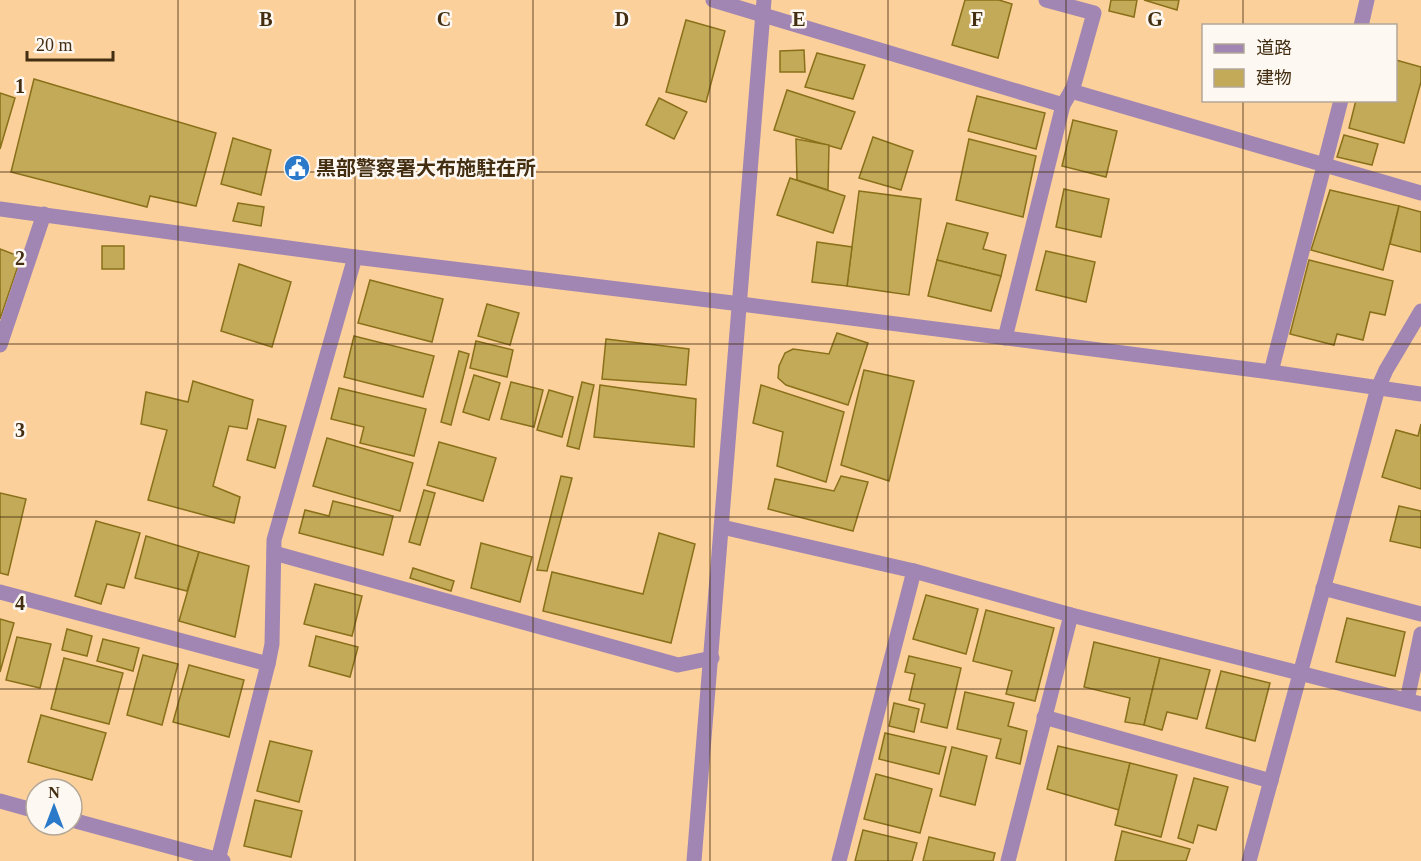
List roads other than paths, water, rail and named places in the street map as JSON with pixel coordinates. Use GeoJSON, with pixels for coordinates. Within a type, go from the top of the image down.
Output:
{"type":"FeatureCollection","features":[{"type":"Feature","properties":{"kind":"street"},"geometry":{"type":"LineString","coordinates":[[713,0],[764,7],[1067,98],[1324,165],[1421,193]]}},
{"type":"Feature","properties":{"kind":"street"},"geometry":{"type":"LineString","coordinates":[[1005,338],[1067,98],[1096,6],[1046,0]]}},
{"type":"Feature","properties":{"kind":"street"},"geometry":{"type":"LineString","coordinates":[[1361,24],[1367,0]]}},
{"type":"Feature","properties":{"kind":"street"},"geometry":{"type":"LineString","coordinates":[[694,861],[764,7]]}},
{"type":"Feature","properties":{"kind":"street"},"geometry":{"type":"LineString","coordinates":[[1271,372],[1340,102]]}},
{"type":"Feature","properties":{"kind":"street"},"geometry":{"type":"LineString","coordinates":[[0,209],[356,257],[741,303],[1271,372],[1421,394]]}},
{"type":"Feature","properties":{"kind":"street"},"geometry":{"type":"LineString","coordinates":[[0,345],[44,214]]}},
{"type":"Feature","properties":{"kind":"street"},"geometry":{"type":"LineString","coordinates":[[84,823],[220,860],[272,644],[274,540],[356,257]]}},
{"type":"Feature","properties":{"kind":"street"},"geometry":{"type":"LineString","coordinates":[[1249,861],[1378,388],[1421,311]]}},
{"type":"Feature","properties":{"kind":"street"},"geometry":{"type":"LineString","coordinates":[[722,527],[914,571],[1071,615],[1414,702],[1421,634]]}},
{"type":"Feature","properties":{"kind":"street"},"geometry":{"type":"LineString","coordinates":[[274,553],[678,665],[712,658]]}},
{"type":"Feature","properties":{"kind":"street"},"geometry":{"type":"LineString","coordinates":[[839,861],[914,571]]}},
{"type":"Feature","properties":{"kind":"street"},"geometry":{"type":"LineString","coordinates":[[1323,588],[1421,614]]}},
{"type":"Feature","properties":{"kind":"street"},"geometry":{"type":"LineString","coordinates":[[0,592],[267,664]]}},
{"type":"Feature","properties":{"kind":"street"},"geometry":{"type":"LineString","coordinates":[[1008,861],[1071,615]]}},
{"type":"Feature","properties":{"kind":"street"},"geometry":{"type":"LineString","coordinates":[[1044,717],[1271,781]]}},
{"type":"Feature","properties":{"kind":"street"},"geometry":{"type":"LineString","coordinates":[[0,801],[24,808]]}},
{"type":"Feature","properties":{"kind":"place","name":"黒部警察署大布施駐在所"},"geometry":{"type":"Point","coordinates":[297,168]}}]}
